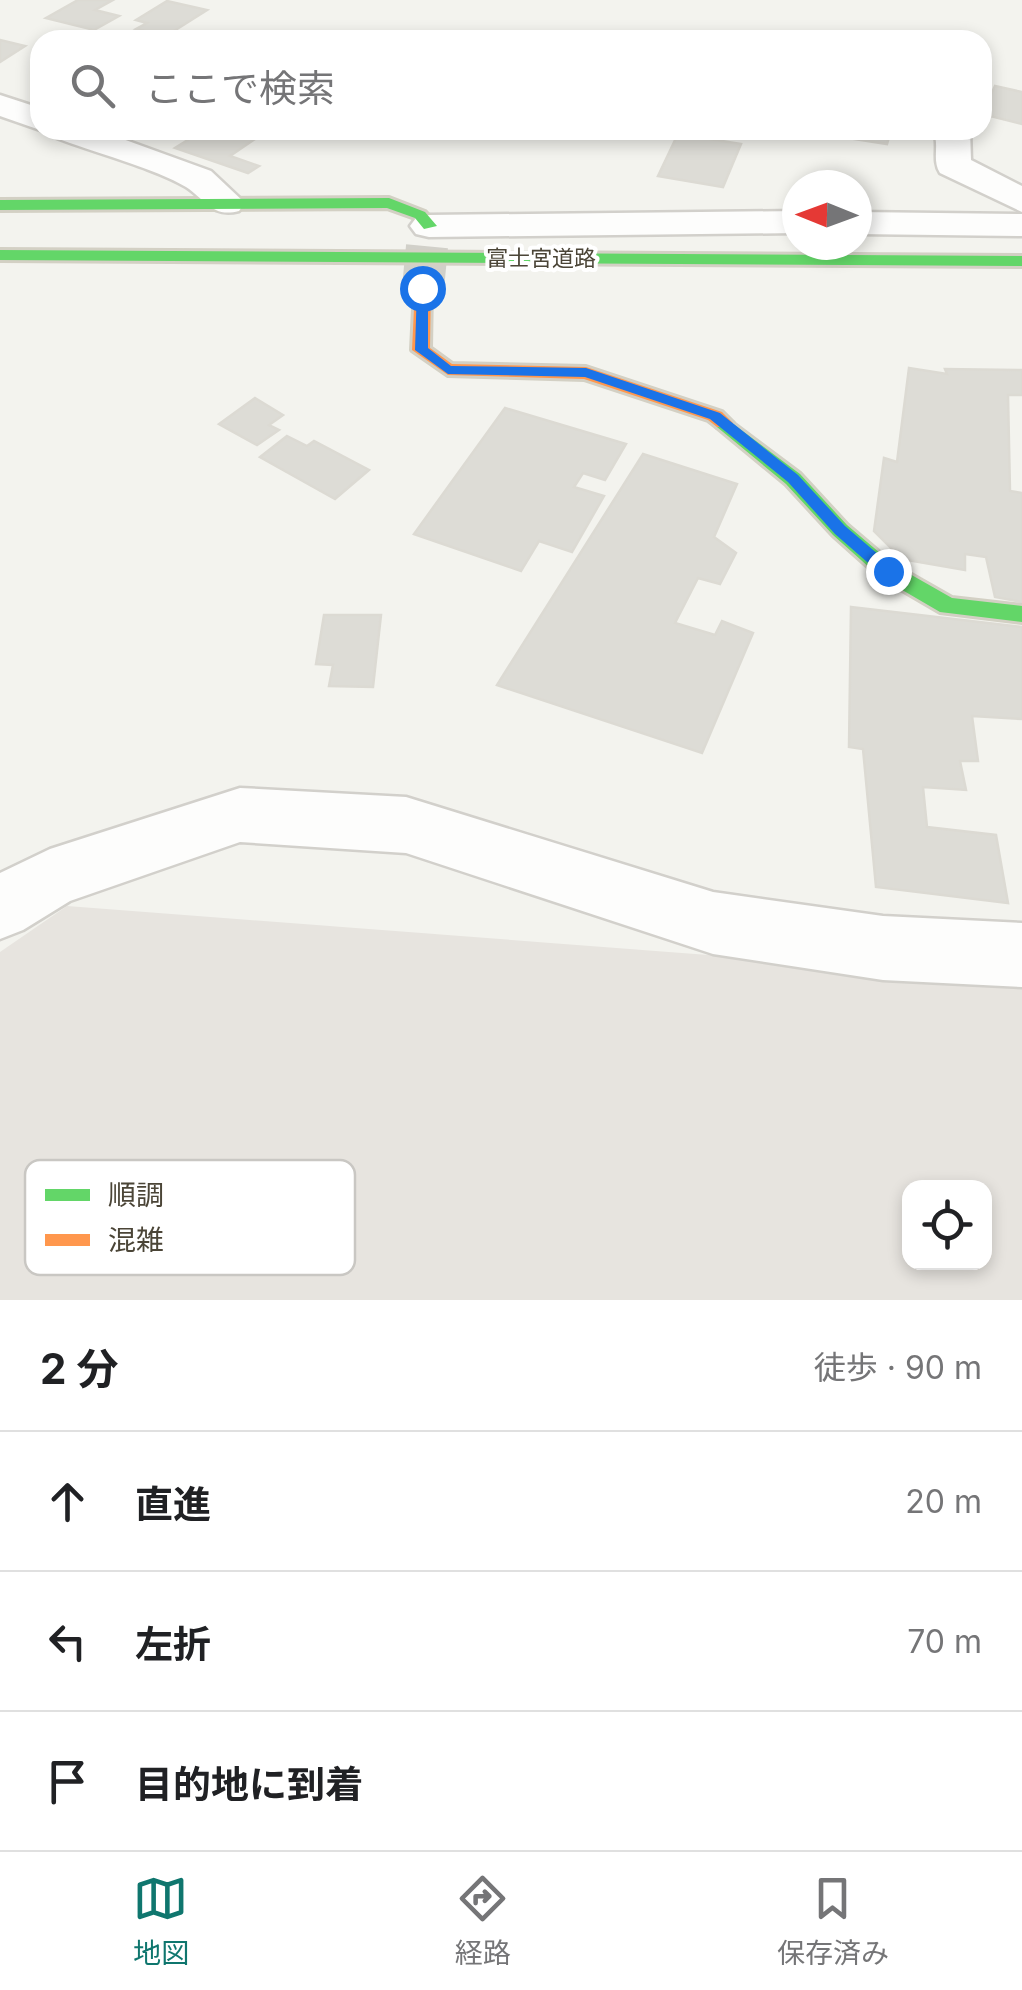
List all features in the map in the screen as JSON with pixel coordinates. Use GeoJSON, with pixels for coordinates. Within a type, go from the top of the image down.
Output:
{"type":"FeatureCollection","features":[{"type":"Feature","properties":{"kind":"main road"},"geometry":{"type":"LineString","coordinates":[[0,204],[390,203],[420,215],[429,226]]}},
{"type":"Feature","properties":{"kind":"main road","name":"富士宮道路"},"geometry":{"type":"LineString","coordinates":[[0,255],[1022,261]]}},
{"type":"Feature","properties":{"kind":"main road"},"geometry":{"type":"LineString","coordinates":[[422,288],[422,350],[448,370],[586,372],[715,416],[793,479],[840,530],[888,571],[948,606],[1022,614]]}},
{"type":"Feature","properties":{"kind":"street"},"geometry":{"type":"LineString","coordinates":[[0,106],[30,116]]}},
{"type":"Feature","properties":{"kind":"street"},"geometry":{"type":"LineString","coordinates":[[94,140],[198,178],[226,203]]}},
{"type":"Feature","properties":{"kind":"street"},"geometry":{"type":"LineString","coordinates":[[954,140],[953,165],[1022,200]]}},
{"type":"Feature","properties":{"kind":"street"},"geometry":{"type":"LineString","coordinates":[[429,226],[782,222]]}},
{"type":"Feature","properties":{"kind":"street"},"geometry":{"type":"LineString","coordinates":[[872,223],[1022,225]]}},
{"type":"Feature","properties":{"kind":"street"},"geometry":{"type":"LineString","coordinates":[[0,908],[50,878],[240,815],[406,824],[713,923],[883,948],[1022,956]]}},
{"type":"Feature","properties":{"kind":"shaded area"},"geometry":{"type":"Polygon","coordinates":[[[67,906],[1022,979],[1022,1300],[0,1300],[0,952],[67,906]]]}},
{"type":"Feature","properties":{"kind":"building"},"geometry":{"type":"Polygon","coordinates":[[[78,0],[113,0],[95,10],[119,16],[94,30],[46,18],[78,0]]]}},
{"type":"Feature","properties":{"kind":"building"},"geometry":{"type":"Polygon","coordinates":[[[167,1],[207,10],[175,30],[136,29],[147,23],[136,20],[167,1]]]}},
{"type":"Feature","properties":{"kind":"building"},"geometry":{"type":"Polygon","coordinates":[[[0,40],[25,46],[0,62],[0,40]]]}},
{"type":"Feature","properties":{"kind":"building"},"geometry":{"type":"Polygon","coordinates":[[[995,86],[1022,92],[1022,124],[992,116],[995,86]]]}},
{"type":"Feature","properties":{"kind":"building"},"geometry":{"type":"Polygon","coordinates":[[[188,140],[254,140],[230,156],[259,166],[248,173],[175,148],[188,140]]]}},
{"type":"Feature","properties":{"kind":"building"},"geometry":{"type":"Polygon","coordinates":[[[675,140],[741,144],[723,187],[658,176],[675,140]]]}},
{"type":"Feature","properties":{"kind":"building"},"geometry":{"type":"Polygon","coordinates":[[[909,368],[947,374],[945,369],[1022,370],[1022,395],[1008,395],[1010,491],[1022,493],[1022,602],[995,597],[986,557],[965,554],[965,570],[902,559],[874,531],[884,458],[897,462],[909,368]]]}},
{"type":"Feature","properties":{"kind":"building"},"geometry":{"type":"Polygon","coordinates":[[[255,398],[283,415],[269,425],[279,430],[257,445],[219,424],[255,398]]]}},
{"type":"Feature","properties":{"kind":"building"},"geometry":{"type":"Polygon","coordinates":[[[505,408],[626,444],[605,480],[583,473],[574,487],[604,496],[572,552],[539,541],[521,571],[414,534],[505,408]]]}},
{"type":"Feature","properties":{"kind":"building"},"geometry":{"type":"Polygon","coordinates":[[[287,436],[307,446],[314,441],[369,470],[335,499],[260,457],[287,436]]]}},
{"type":"Feature","properties":{"kind":"building"},"geometry":{"type":"Polygon","coordinates":[[[643,454],[737,484],[714,537],[736,553],[720,584],[698,578],[675,623],[715,635],[722,621],[753,633],[702,753],[497,685],[643,454]]]}},
{"type":"Feature","properties":{"kind":"building"},"geometry":{"type":"Polygon","coordinates":[[[851,607],[1022,627],[1022,719],[972,716],[978,761],[960,761],[966,790],[923,787],[927,827],[996,835],[1008,903],[876,887],[863,749],[849,747],[851,607]]]}},
{"type":"Feature","properties":{"kind":"building"},"geometry":{"type":"Polygon","coordinates":[[[324,615],[381,615],[373,687],[329,686],[333,665],[316,664],[324,615]]]}},
{"type":"Feature","properties":{"kind":"tunnel"},"geometry":{"type":"LineString","coordinates":[[423,288],[429,226]]}},
{"type":"Feature","properties":{"kind":"traffic: fast"},"geometry":{"type":"LineString","coordinates":[[0,205],[389,203],[420,215],[429,226]]}},
{"type":"Feature","properties":{"kind":"traffic: fast"},"geometry":{"type":"LineString","coordinates":[[0,255],[1022,261]]}},
{"type":"Feature","properties":{"kind":"traffic: fast"},"geometry":{"type":"LineString","coordinates":[[724,423],[793,479],[840,530],[887,571],[948,606],[1022,614]]}},
{"type":"Feature","properties":{"kind":"traffic: slow"},"geometry":{"type":"LineString","coordinates":[[423,288],[421,350],[448,369],[586,373],[715,416],[724,423]]}},
{"type":"Feature","properties":{"kind":"route"},"geometry":{"type":"LineString","coordinates":[[422,288],[422,350],[448,370],[586,372],[715,416],[793,479],[840,530],[888,571]]}}]}
